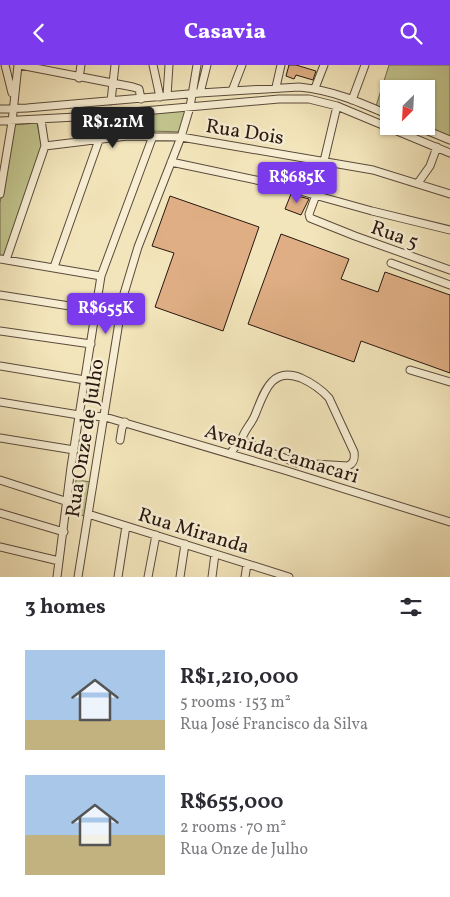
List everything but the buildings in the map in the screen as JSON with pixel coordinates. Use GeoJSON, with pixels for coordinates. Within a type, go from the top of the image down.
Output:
{"type":"FeatureCollection","features":[{"type":"Feature","properties":{"kind":"street"},"geometry":{"type":"LineString","coordinates":[[5,65],[13,99]]}},
{"type":"Feature","properties":{"kind":"street"},"geometry":{"type":"LineString","coordinates":[[0,194],[19,65],[137,88],[141,99]]}},
{"type":"Feature","properties":{"kind":"street"},"geometry":{"type":"LineString","coordinates":[[80,78],[81,65]]}},
{"type":"Feature","properties":{"kind":"street"},"geometry":{"type":"LineString","coordinates":[[111,101],[115,65]]}},
{"type":"Feature","properties":{"kind":"street"},"geometry":{"type":"LineString","coordinates":[[154,65],[164,97]]}},
{"type":"Feature","properties":{"kind":"street"},"geometry":{"type":"LineString","coordinates":[[164,97],[169,65]]}},
{"type":"Feature","properties":{"kind":"street","name":"Rua Onze de Julho"},"geometry":{"type":"LineString","coordinates":[[78,577],[120,314],[129,273],[181,137],[190,107],[197,65]]}},
{"type":"Feature","properties":{"kind":"street"},"geometry":{"type":"LineString","coordinates":[[200,93],[207,65]]}},
{"type":"Feature","properties":{"kind":"street"},"geometry":{"type":"LineString","coordinates":[[232,91],[242,65]]}},
{"type":"Feature","properties":{"kind":"street"},"geometry":{"type":"LineString","coordinates":[[276,87],[282,65]]}},
{"type":"Feature","properties":{"kind":"street"},"geometry":{"type":"LineString","coordinates":[[315,88],[324,65]]}},
{"type":"Feature","properties":{"kind":"street"},"geometry":{"type":"LineString","coordinates":[[352,100],[364,65]]}},
{"type":"Feature","properties":{"kind":"street"},"geometry":{"type":"LineString","coordinates":[[0,109],[276,87],[315,88],[380,111]]}},
{"type":"Feature","properties":{"kind":"street"},"geometry":{"type":"LineString","coordinates":[[0,121],[41,120],[301,98],[338,106],[450,153]]}},
{"type":"Feature","properties":{"kind":"street"},"geometry":{"type":"LineString","coordinates":[[316,195],[338,106]]}},
{"type":"Feature","properties":{"kind":"street"},"geometry":{"type":"LineString","coordinates":[[365,117],[370,107]]}},
{"type":"Feature","properties":{"kind":"street"},"geometry":{"type":"LineString","coordinates":[[41,120],[44,146],[3,259],[101,276]]}},
{"type":"Feature","properties":{"kind":"street"},"geometry":{"type":"LineString","coordinates":[[435,134],[450,140]]}},
{"type":"Feature","properties":{"kind":"street","name":"Rua Dois"},"geometry":{"type":"LineString","coordinates":[[44,146],[127,136],[181,137],[373,170],[450,194]]}},
{"type":"Feature","properties":{"kind":"street"},"geometry":{"type":"LineString","coordinates":[[57,577],[79,415],[101,276],[153,136]]}},
{"type":"Feature","properties":{"kind":"street"},"geometry":{"type":"LineString","coordinates":[[54,267],[99,140]]}},
{"type":"Feature","properties":{"kind":"street"},"geometry":{"type":"LineString","coordinates":[[418,183],[430,167],[437,147]]}},
{"type":"Feature","properties":{"kind":"street"},"geometry":{"type":"LineString","coordinates":[[171,162],[275,184],[372,211],[450,229]]}},
{"type":"Feature","properties":{"kind":"street","name":"Rua 5"},"geometry":{"type":"LineString","coordinates":[[316,195],[310,210],[310,218],[450,270]]}},
{"type":"Feature","properties":{"kind":"street"},"geometry":{"type":"LineString","coordinates":[[391,263],[450,285]]}},
{"type":"Feature","properties":{"kind":"street"},"geometry":{"type":"LineString","coordinates":[[0,295],[120,314]]}},
{"type":"Feature","properties":{"kind":"street"},"geometry":{"type":"LineString","coordinates":[[0,331],[91,344]]}},
{"type":"Feature","properties":{"kind":"street"},"geometry":{"type":"LineString","coordinates":[[0,366],[85,380]]}},
{"type":"Feature","properties":{"kind":"street"},"geometry":{"type":"LineString","coordinates":[[410,370],[450,382]]}},
{"type":"Feature","properties":{"kind":"street"},"geometry":{"type":"LineString","coordinates":[[230,454],[241,442],[243,433],[254,418],[262,397],[270,384],[285,374],[310,382],[329,398],[355,458],[352,464],[348,466],[297,463],[249,443],[241,442]]}},
{"type":"Feature","properties":{"kind":"street","name":"Avenida Camacari"},"geometry":{"type":"LineString","coordinates":[[0,402],[79,415],[105,417],[125,422],[450,522]]}},
{"type":"Feature","properties":{"kind":"street"},"geometry":{"type":"LineString","coordinates":[[120,441],[120,433],[125,422]]}},
{"type":"Feature","properties":{"kind":"street"},"geometry":{"type":"LineString","coordinates":[[0,438],[74,450]]}},
{"type":"Feature","properties":{"kind":"street"},"geometry":{"type":"LineString","coordinates":[[0,479],[68,502]]}},
{"type":"Feature","properties":{"kind":"street"},"geometry":{"type":"LineString","coordinates":[[0,513],[64,532]]}},
{"type":"Feature","properties":{"kind":"street","name":"Rua Miranda"},"geometry":{"type":"LineString","coordinates":[[88,514],[248,564],[277,575],[289,577]]}},
{"type":"Feature","properties":{"kind":"street"},"geometry":{"type":"LineString","coordinates":[[118,577],[126,526]]}},
{"type":"Feature","properties":{"kind":"street"},"geometry":{"type":"LineString","coordinates":[[148,577],[156,535]]}},
{"type":"Feature","properties":{"kind":"street"},"geometry":{"type":"LineString","coordinates":[[180,577],[185,544]]}},
{"type":"Feature","properties":{"kind":"street"},"geometry":{"type":"LineString","coordinates":[[0,547],[59,561]]}},
{"type":"Feature","properties":{"kind":"street"},"geometry":{"type":"LineString","coordinates":[[212,577],[215,554]]}},
{"type":"Feature","properties":{"kind":"street"},"geometry":{"type":"LineString","coordinates":[[245,577],[248,564]]}},
{"type":"Feature","properties":{"kind":"green space"},"geometry":{"type":"Polygon","coordinates":[[[389,65],[450,65],[450,136],[435,130],[435,80],[384,80],[389,65]]]}},
{"type":"Feature","properties":{"kind":"green space"},"geometry":{"type":"Polygon","coordinates":[[[380,93],[380,108],[376,106],[380,93]]]}},
{"type":"Feature","properties":{"kind":"green space"},"geometry":{"type":"Polygon","coordinates":[[[186,111],[181,132],[152,131],[149,113],[186,111]]]}},
{"type":"Feature","properties":{"kind":"green space"},"geometry":{"type":"Polygon","coordinates":[[[37,123],[42,147],[4,256],[0,255],[0,203],[13,125],[37,123]]]}},
{"type":"Feature","properties":{"kind":"green space"},"geometry":{"type":"Polygon","coordinates":[[[76,480],[92,482],[85,516],[72,513],[76,480]]]}}]}
